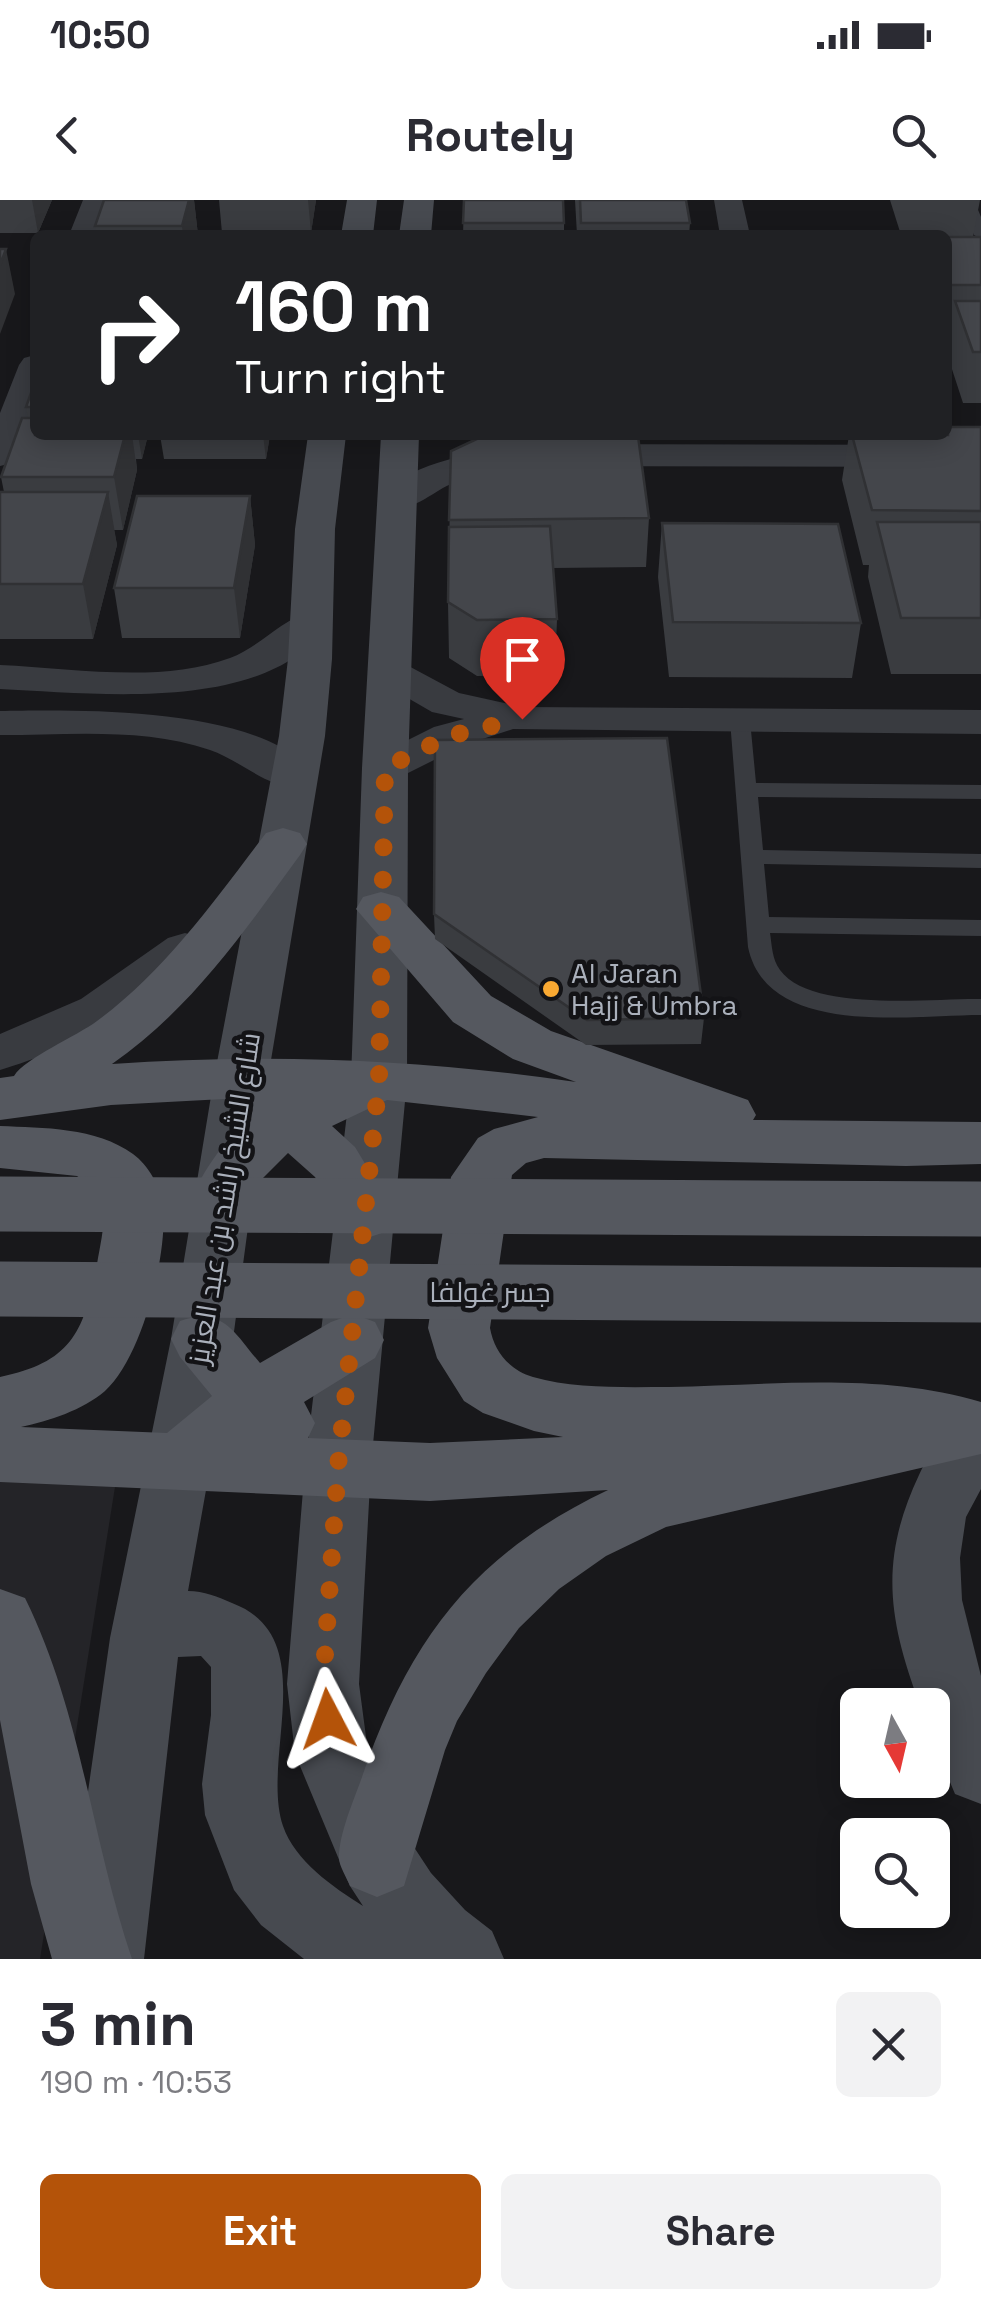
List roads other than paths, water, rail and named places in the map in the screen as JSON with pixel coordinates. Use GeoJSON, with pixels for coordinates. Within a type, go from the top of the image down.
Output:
{"type":"FeatureCollection","features":[{"type":"Feature","properties":{"kind":"main road"},"geometry":{"type":"LineString","coordinates":[[358,230],[362,200]]}},
{"type":"Feature","properties":{"kind":"main road"},"geometry":{"type":"LineString","coordinates":[[416,230],[419,200]]}},
{"type":"Feature","properties":{"kind":"main road","name":"شارع الشيخ راشد بن عبد العزيز"},"geometry":{"type":"LineString","coordinates":[[104,1959],[144,1638],[202,1339],[241,1078],[307,697],[315,530],[326,440]]}},
{"type":"Feature","properties":{"kind":"main road"},"geometry":{"type":"LineString","coordinates":[[400,440],[385,768],[379,1080],[338,1466],[323,1684],[332,1754],[377,1860],[437,1938],[464,1959]]}},
{"type":"Feature","properties":{"kind":"main road"},"geometry":{"type":"LineString","coordinates":[[0,1099],[62,1071],[146,1014],[178,982],[284,844]]}},
{"type":"Feature","properties":{"kind":"main road"},"geometry":{"type":"LineString","coordinates":[[381,909],[459,996],[487,1018],[532,1044],[728,1116]]}},
{"type":"Feature","properties":{"kind":"main road"},"geometry":{"type":"LineString","coordinates":[[241,1078],[335,1162],[367,1214]]}},
{"type":"Feature","properties":{"kind":"main road"},"geometry":{"type":"LineString","coordinates":[[225,1188],[249,1150],[290,1123],[379,1080]]}},
{"type":"Feature","properties":{"kind":"main road"},"geometry":{"type":"LineString","coordinates":[[0,1099],[122,1081],[379,1080],[728,1116],[981,1122]]}},
{"type":"Feature","properties":{"kind":"main road"},"geometry":{"type":"LineString","coordinates":[[979,1432],[845,1410],[560,1410],[507,1396],[487,1383],[462,1348],[459,1328],[480,1177],[486,1164],[510,1145],[544,1138],[981,1143]]}},
{"type":"Feature","properties":{"kind":"main road"},"geometry":{"type":"LineString","coordinates":[[0,1146],[63,1152],[108,1167],[122,1177],[135,1207],[120,1310],[114,1333],[99,1355],[80,1374],[54,1390],[0,1404]]}},
{"type":"Feature","properties":{"kind":"main road"},"geometry":{"type":"LineString","coordinates":[[0,1204],[981,1208]]}},
{"type":"Feature","properties":{"kind":"main road","name":"جسر غولفا"},"geometry":{"type":"LineString","coordinates":[[0,1289],[981,1294]]}},
{"type":"Feature","properties":{"kind":"main road"},"geometry":{"type":"LineString","coordinates":[[202,1339],[253,1400],[338,1466]]}},
{"type":"Feature","properties":{"kind":"main road"},"geometry":{"type":"LineString","coordinates":[[180,1461],[253,1400],[353,1340]]}},
{"type":"Feature","properties":{"kind":"main road"},"geometry":{"type":"LineString","coordinates":[[0,1454],[430,1472],[498,1471],[843,1434],[979,1432]]}},
{"type":"Feature","properties":{"kind":"main road"},"geometry":{"type":"LineString","coordinates":[[979,1432],[946,1486],[932,1521],[924,1597],[942,1674],[981,1768]]}},
{"type":"Feature","properties":{"kind":"main road"},"geometry":{"type":"LineString","coordinates":[[377,1860],[398,1770],[436,1684],[466,1636],[502,1595],[543,1560],[588,1530],[671,1497],[979,1432]]}},
{"type":"Feature","properties":{"kind":"main road"},"geometry":{"type":"LineString","coordinates":[[0,1621],[20,1662],[33,1704],[70,1888],[92,1959]]}},
{"type":"Feature","properties":{"kind":"main road"},"geometry":{"type":"LineString","coordinates":[[144,1638],[161,1628],[183,1623],[206,1625],[226,1633],[240,1648],[248,1668],[248,1689],[239,1785],[251,1845],[266,1873],[297,1905],[348,1943],[380,1959]]}},
{"type":"Feature","properties":{"kind":"street"},"geometry":{"type":"LineString","coordinates":[[86,230],[98,200]]}},
{"type":"Feature","properties":{"kind":"street"},"geometry":{"type":"LineString","coordinates":[[728,200],[734,230]]}},
{"type":"Feature","properties":{"kind":"street"},"geometry":{"type":"LineString","coordinates":[[0,456],[26,371]]}},
{"type":"Feature","properties":{"kind":"street"},"geometry":{"type":"LineString","coordinates":[[952,426],[981,426]]}},
{"type":"Feature","properties":{"kind":"street"},"geometry":{"type":"LineString","coordinates":[[400,498],[441,474],[493,459],[647,445],[981,456]]}},
{"type":"Feature","properties":{"kind":"street"},"geometry":{"type":"LineString","coordinates":[[16,677],[160,680],[226,672],[291,644],[310,624]]}},
{"type":"Feature","properties":{"kind":"street"},"geometry":{"type":"LineString","coordinates":[[389,671],[446,703],[522,719],[981,722]]}},
{"type":"Feature","properties":{"kind":"street"},"geometry":{"type":"LineString","coordinates":[[7,723],[34,700],[16,677]]}},
{"type":"Feature","properties":{"kind":"street"},"geometry":{"type":"LineString","coordinates":[[385,768],[449,736],[522,719]]}},
{"type":"Feature","properties":{"kind":"street"},"geometry":{"type":"LineString","coordinates":[[7,723],[172,726],[240,744],[294,777]]}},
{"type":"Feature","properties":{"kind":"street"},"geometry":{"type":"LineString","coordinates":[[0,1052],[79,1024],[119,1001],[235,907]]}},
{"type":"Feature","properties":{"kind":"lane"},"geometry":{"type":"LineString","coordinates":[[968,200],[981,235]]}},
{"type":"Feature","properties":{"kind":"lane"},"geometry":{"type":"LineString","coordinates":[[740,720],[762,962],[770,978],[807,1001],[830,1006],[981,1007]]}},
{"type":"Feature","properties":{"kind":"lane"},"geometry":{"type":"LineString","coordinates":[[746,790],[981,792]]}},
{"type":"Feature","properties":{"kind":"lane"},"geometry":{"type":"LineString","coordinates":[[752,858],[981,861]]}},
{"type":"Feature","properties":{"kind":"lane"},"geometry":{"type":"LineString","coordinates":[[758,925],[981,928]]}},
{"type":"Feature","properties":{"kind":"place","name":"Al Jaran Hajj & Umbra"},"geometry":{"type":"Point","coordinates":[551,989]}}]}
